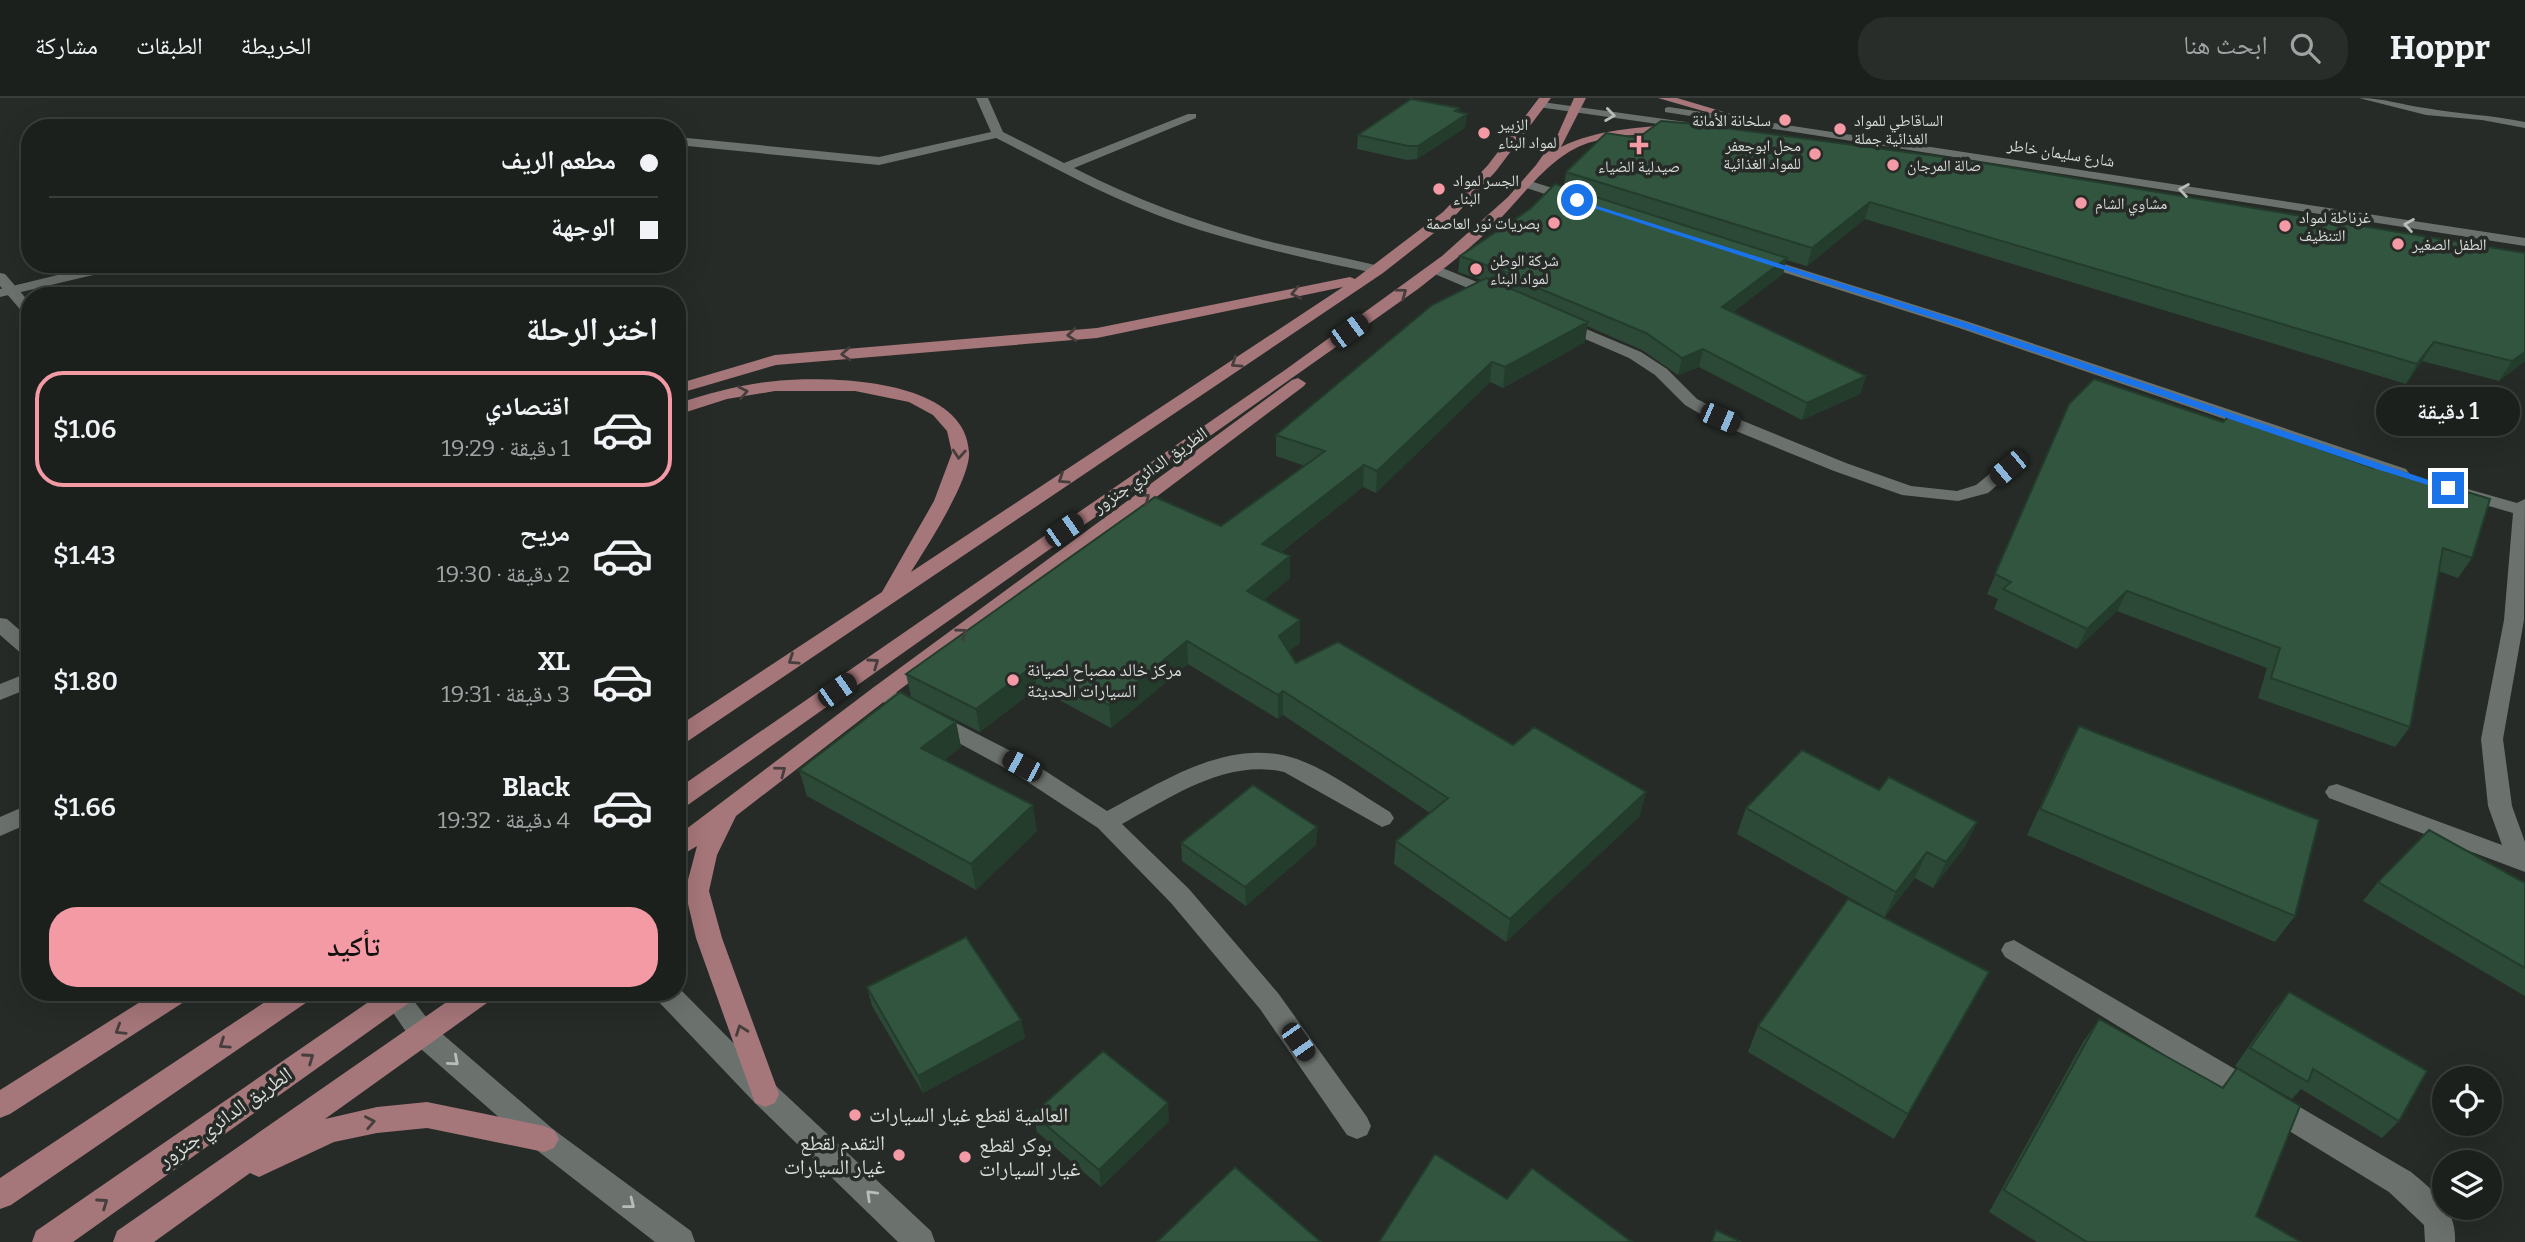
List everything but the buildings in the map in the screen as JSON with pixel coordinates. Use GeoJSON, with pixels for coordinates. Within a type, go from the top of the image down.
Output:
{"type":"FeatureCollection","features":[{"type":"Feature","properties":{"kind":"main road"},"geometry":{"type":"LineString","coordinates":[[1664,98],[1755,123]]}},
{"type":"Feature","properties":{"kind":"main road"},"geometry":{"type":"LineString","coordinates":[[686,732],[1362,278],[1378,270],[1448,215],[1492,168],[1544,101]]}},
{"type":"Feature","properties":{"kind":"main road","name":"الطريق الدائري جنزور"},"geometry":{"type":"LineString","coordinates":[[686,795],[1435,269],[1499,213],[1527,184],[1546,160],[1578,104]]}},
{"type":"Feature","properties":{"kind":"main road"},"geometry":{"type":"LineString","coordinates":[[1546,160],[1583,141],[1619,133],[1676,128],[1704,130]]}},
{"type":"Feature","properties":{"kind":"main road"},"geometry":{"type":"LineString","coordinates":[[686,386],[775,360],[1097,333],[1362,278]]}},
{"type":"Feature","properties":{"kind":"main road"},"geometry":{"type":"LineString","coordinates":[[686,842],[881,692],[1279,400],[1343,345],[1371,315]]}},
{"type":"Feature","properties":{"kind":"main road"},"geometry":{"type":"LineString","coordinates":[[686,407],[736,393],[777,386],[854,384],[900,394],[935,408],[958,432],[961,455],[932,520],[888,596]]}},
{"type":"Feature","properties":{"kind":"main road"},"geometry":{"type":"LineString","coordinates":[[726,812],[705,855],[697,891],[714,951],[765,1094]]}},
{"type":"Feature","properties":{"kind":"main road"},"geometry":{"type":"LineString","coordinates":[[0,1105],[164,1001]]}},
{"type":"Feature","properties":{"kind":"main road"},"geometry":{"type":"LineString","coordinates":[[0,1195],[288,1001]]}},
{"type":"Feature","properties":{"kind":"main road","name":"الطريق الدائري جنزور"},"geometry":{"type":"LineString","coordinates":[[47,1242],[391,1001]]}},
{"type":"Feature","properties":{"kind":"main road"},"geometry":{"type":"LineString","coordinates":[[128,1242],[469,1001]]}},
{"type":"Feature","properties":{"kind":"main road"},"geometry":{"type":"LineString","coordinates":[[174,1209],[290,1146],[333,1129],[377,1120],[427,1115],[544,1139]]}},
{"type":"Feature","properties":{"kind":"street"},"geometry":{"type":"LineString","coordinates":[[982,98],[998,134],[1107,190],[1180,219],[1260,243],[1378,270]]}},
{"type":"Feature","properties":{"kind":"street"},"geometry":{"type":"LineString","coordinates":[[2365,98],[2438,114],[2483,111],[2525,125]]}},
{"type":"Feature","properties":{"kind":"street","name":"شارع سليمان خاطر"},"geometry":{"type":"LineString","coordinates":[[1606,100],[2525,243]]}},
{"type":"Feature","properties":{"kind":"street","name":"شارع سليمان خاطر"},"geometry":{"type":"LineString","coordinates":[[1544,101],[1578,104],[1724,131],[2525,256]]}},
{"type":"Feature","properties":{"kind":"street"},"geometry":{"type":"LineString","coordinates":[[1063,167],[1192,116]]}},
{"type":"Feature","properties":{"kind":"street"},"geometry":{"type":"LineString","coordinates":[[686,142],[879,162],[998,134]]}},
{"type":"Feature","properties":{"kind":"street"},"geometry":{"type":"LineString","coordinates":[[1527,184],[1592,205]]}},
{"type":"Feature","properties":{"kind":"street"},"geometry":{"type":"LineString","coordinates":[[1749,257],[1964,325],[2410,476]]}},
{"type":"Feature","properties":{"kind":"street"},"geometry":{"type":"LineString","coordinates":[[1435,269],[1512,302]]}},
{"type":"Feature","properties":{"kind":"street"},"geometry":{"type":"LineString","coordinates":[[22,287],[83,273]]}},
{"type":"Feature","properties":{"kind":"street"},"geometry":{"type":"LineString","coordinates":[[0,277],[5,291],[21,304]]}},
{"type":"Feature","properties":{"kind":"street"},"geometry":{"type":"LineString","coordinates":[[1550,318],[1635,355],[1661,372],[1691,402],[1720,418],[1840,467],[1908,491],[1958,496],[1982,489],[2008,468]]}},
{"type":"Feature","properties":{"kind":"street"},"geometry":{"type":"LineString","coordinates":[[2448,488],[2524,507],[2514,620],[2492,739],[2500,806],[2522,861]]}},
{"type":"Feature","properties":{"kind":"street"},"geometry":{"type":"LineString","coordinates":[[0,624],[21,642]]}},
{"type":"Feature","properties":{"kind":"street"},"geometry":{"type":"LineString","coordinates":[[0,693],[21,683]]}},
{"type":"Feature","properties":{"kind":"street"},"geometry":{"type":"LineString","coordinates":[[881,692],[1022,766],[1106,822],[1180,897],[1269,1001],[1357,1126]]}},
{"type":"Feature","properties":{"kind":"street"},"geometry":{"type":"LineString","coordinates":[[1106,822],[1219,765],[1259,758],[1290,765],[1382,818]]}},
{"type":"Feature","properties":{"kind":"street"},"geometry":{"type":"LineString","coordinates":[[2337,792],[2522,861]]}},
{"type":"Feature","properties":{"kind":"street"},"geometry":{"type":"LineString","coordinates":[[0,827],[21,817]]}},
{"type":"Feature","properties":{"kind":"street"},"geometry":{"type":"LineString","coordinates":[[2014,950],[2400,1182],[2433,1210],[2441,1236],[2440,1242]]}},
{"type":"Feature","properties":{"kind":"street"},"geometry":{"type":"LineString","coordinates":[[398,1001],[423,1034],[544,1139],[680,1242]]}},
{"type":"Feature","properties":{"kind":"street"},"geometry":{"type":"LineString","coordinates":[[675,1001],[765,1094],[920,1242]]}},
{"type":"Feature","properties":{"kind":"place","name":"سلخانة الأمانة"},"geometry":{"type":"Point","coordinates":[1785,120]}},
{"type":"Feature","properties":{"kind":"place","name":"الساقاطي للمواد الغذائية جملة"},"geometry":{"type":"Point","coordinates":[1840,129]}},
{"type":"Feature","properties":{"kind":"place","name":"الزبير لمواد البناء"},"geometry":{"type":"Point","coordinates":[1484,133]}},
{"type":"Feature","properties":{"kind":"place","name":"صيدلية الضياء"},"geometry":{"type":"Point","coordinates":[1639,145]}},
{"type":"Feature","properties":{"kind":"place","name":"محل ابوجعفر للمواد الغذائية"},"geometry":{"type":"Point","coordinates":[1815,154]}},
{"type":"Feature","properties":{"kind":"place","name":"صالة المرجان"},"geometry":{"type":"Point","coordinates":[1893,165]}},
{"type":"Feature","properties":{"kind":"place","name":"الجسر لمواد البناء"},"geometry":{"type":"Point","coordinates":[1439,189]}},
{"type":"Feature","properties":{"kind":"place","name":"مشاوي الشام"},"geometry":{"type":"Point","coordinates":[2081,203]}},
{"type":"Feature","properties":{"kind":"place","name":"بصريات نور العاصمة"},"geometry":{"type":"Point","coordinates":[1554,223]}},
{"type":"Feature","properties":{"kind":"place","name":"غرناطة لمواد التنظيف"},"geometry":{"type":"Point","coordinates":[2285,226]}},
{"type":"Feature","properties":{"kind":"place","name":"الطفل الصغير"},"geometry":{"type":"Point","coordinates":[2398,244]}},
{"type":"Feature","properties":{"kind":"place","name":"شركة الوطن لمواد البناء"},"geometry":{"type":"Point","coordinates":[1476,269]}},
{"type":"Feature","properties":{"kind":"place","name":"مركز خالد مصباح لصيانة السيارات الحديثة"},"geometry":{"type":"Point","coordinates":[1013,680]}},
{"type":"Feature","properties":{"kind":"place","name":"العالمية لقطع غيار السيارات"},"geometry":{"type":"Point","coordinates":[855,1115]}},
{"type":"Feature","properties":{"kind":"place","name":"التقدم لقطع غيار السيارات"},"geometry":{"type":"Point","coordinates":[899,1155]}},
{"type":"Feature","properties":{"kind":"place","name":"بوكر لقطع غيار السيارات"},"geometry":{"type":"Point","coordinates":[965,1157]}},
{"type":"Feature","properties":{"kind":"route"},"geometry":{"type":"LineString","coordinates":[[1577,200],[1964,325],[2373,465],[2448,488]]}}]}
